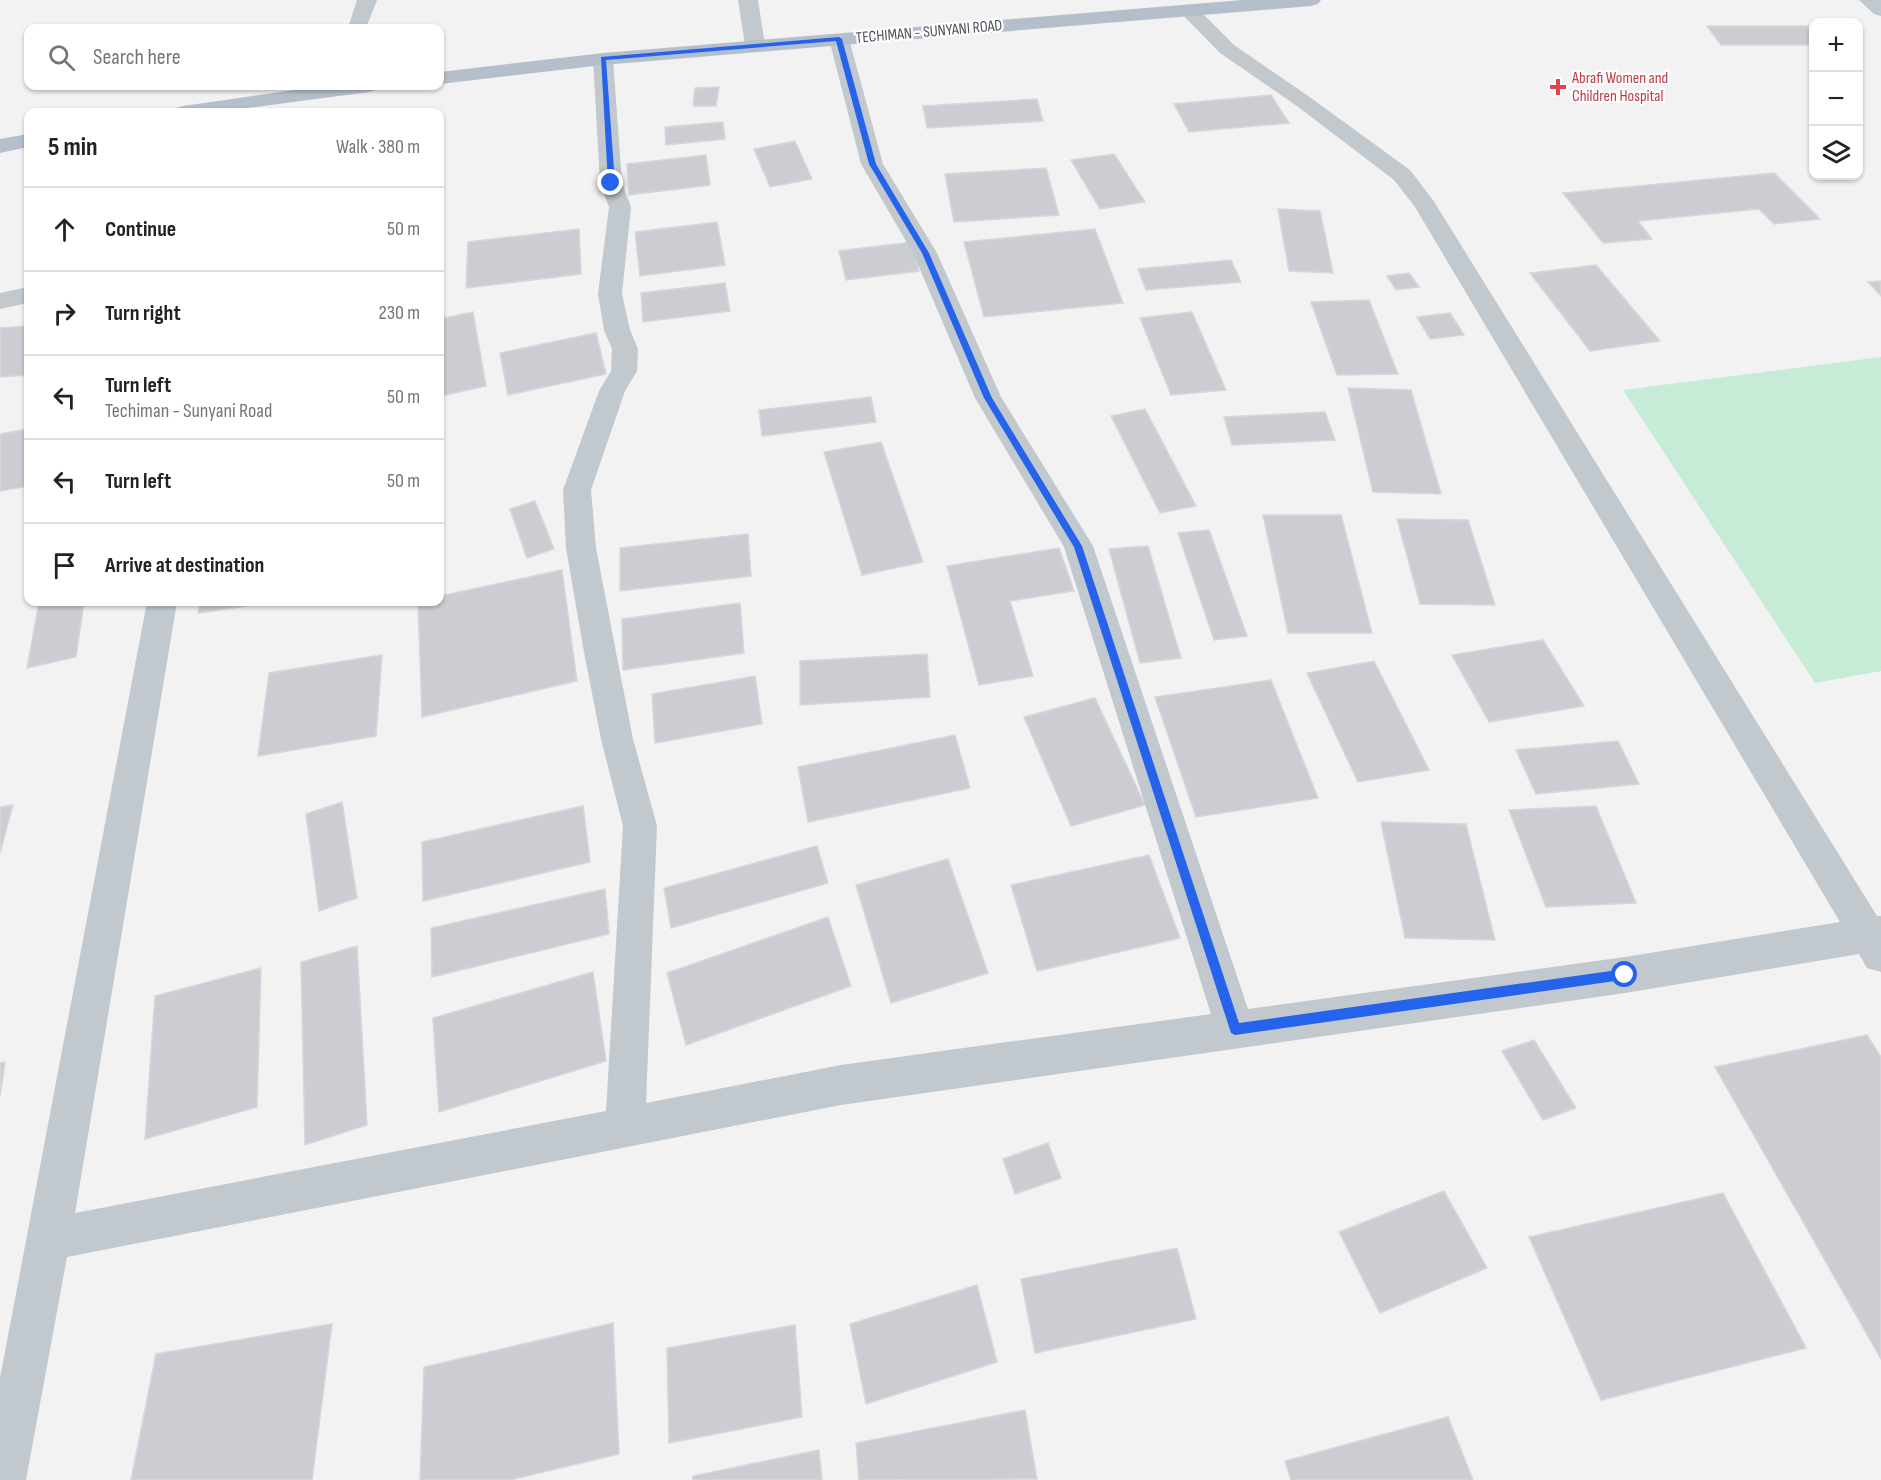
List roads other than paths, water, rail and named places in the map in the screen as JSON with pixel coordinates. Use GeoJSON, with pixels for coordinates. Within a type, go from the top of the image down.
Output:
{"type":"FeatureCollection","features":[{"type":"Feature","properties":{"kind":"main road","name":"TECHIMAN - SUNYANI ROAD"},"geometry":{"type":"LineString","coordinates":[[444,78],[603,59],[755,45],[1311,0]]}},
{"type":"Feature","properties":{"kind":"main road"},"geometry":{"type":"LineString","coordinates":[[247,107],[324,90]]}},
{"type":"Feature","properties":{"kind":"main road"},"geometry":{"type":"LineString","coordinates":[[0,146],[24,142]]}},
{"type":"Feature","properties":{"kind":"street"},"geometry":{"type":"LineString","coordinates":[[358,24],[367,0]]}},
{"type":"Feature","properties":{"kind":"street"},"geometry":{"type":"LineString","coordinates":[[748,0],[755,45]]}},
{"type":"Feature","properties":{"kind":"street"},"geometry":{"type":"LineString","coordinates":[[1869,0],[1881,10]]}},
{"type":"Feature","properties":{"kind":"street"},"geometry":{"type":"LineString","coordinates":[[49,1239],[841,1085],[1625,975],[1878,942],[1425,205],[1402,175],[1304,102],[1227,49],[1189,11]]}},
{"type":"Feature","properties":{"kind":"street"},"geometry":{"type":"LineString","coordinates":[[839,39],[872,164],[925,253],[988,398],[1078,546],[1235,1029]]}},
{"type":"Feature","properties":{"kind":"street"},"geometry":{"type":"LineString","coordinates":[[603,59],[611,183],[620,207],[610,294],[617,330],[625,349],[624,371],[612,391],[577,490],[581,548],[593,617],[617,739],[640,826],[625,1126]]}},
{"type":"Feature","properties":{"kind":"street"},"geometry":{"type":"LineString","coordinates":[[0,301],[24,296]]}},
{"type":"Feature","properties":{"kind":"street"},"geometry":{"type":"LineString","coordinates":[[3,1480],[12,1376],[49,1239],[161,606]]}},
{"type":"Feature","properties":{"kind":"place","name":"Abrafi Women and Children Hospital"},"geometry":{"type":"Point","coordinates":[1558,87]}}]}
